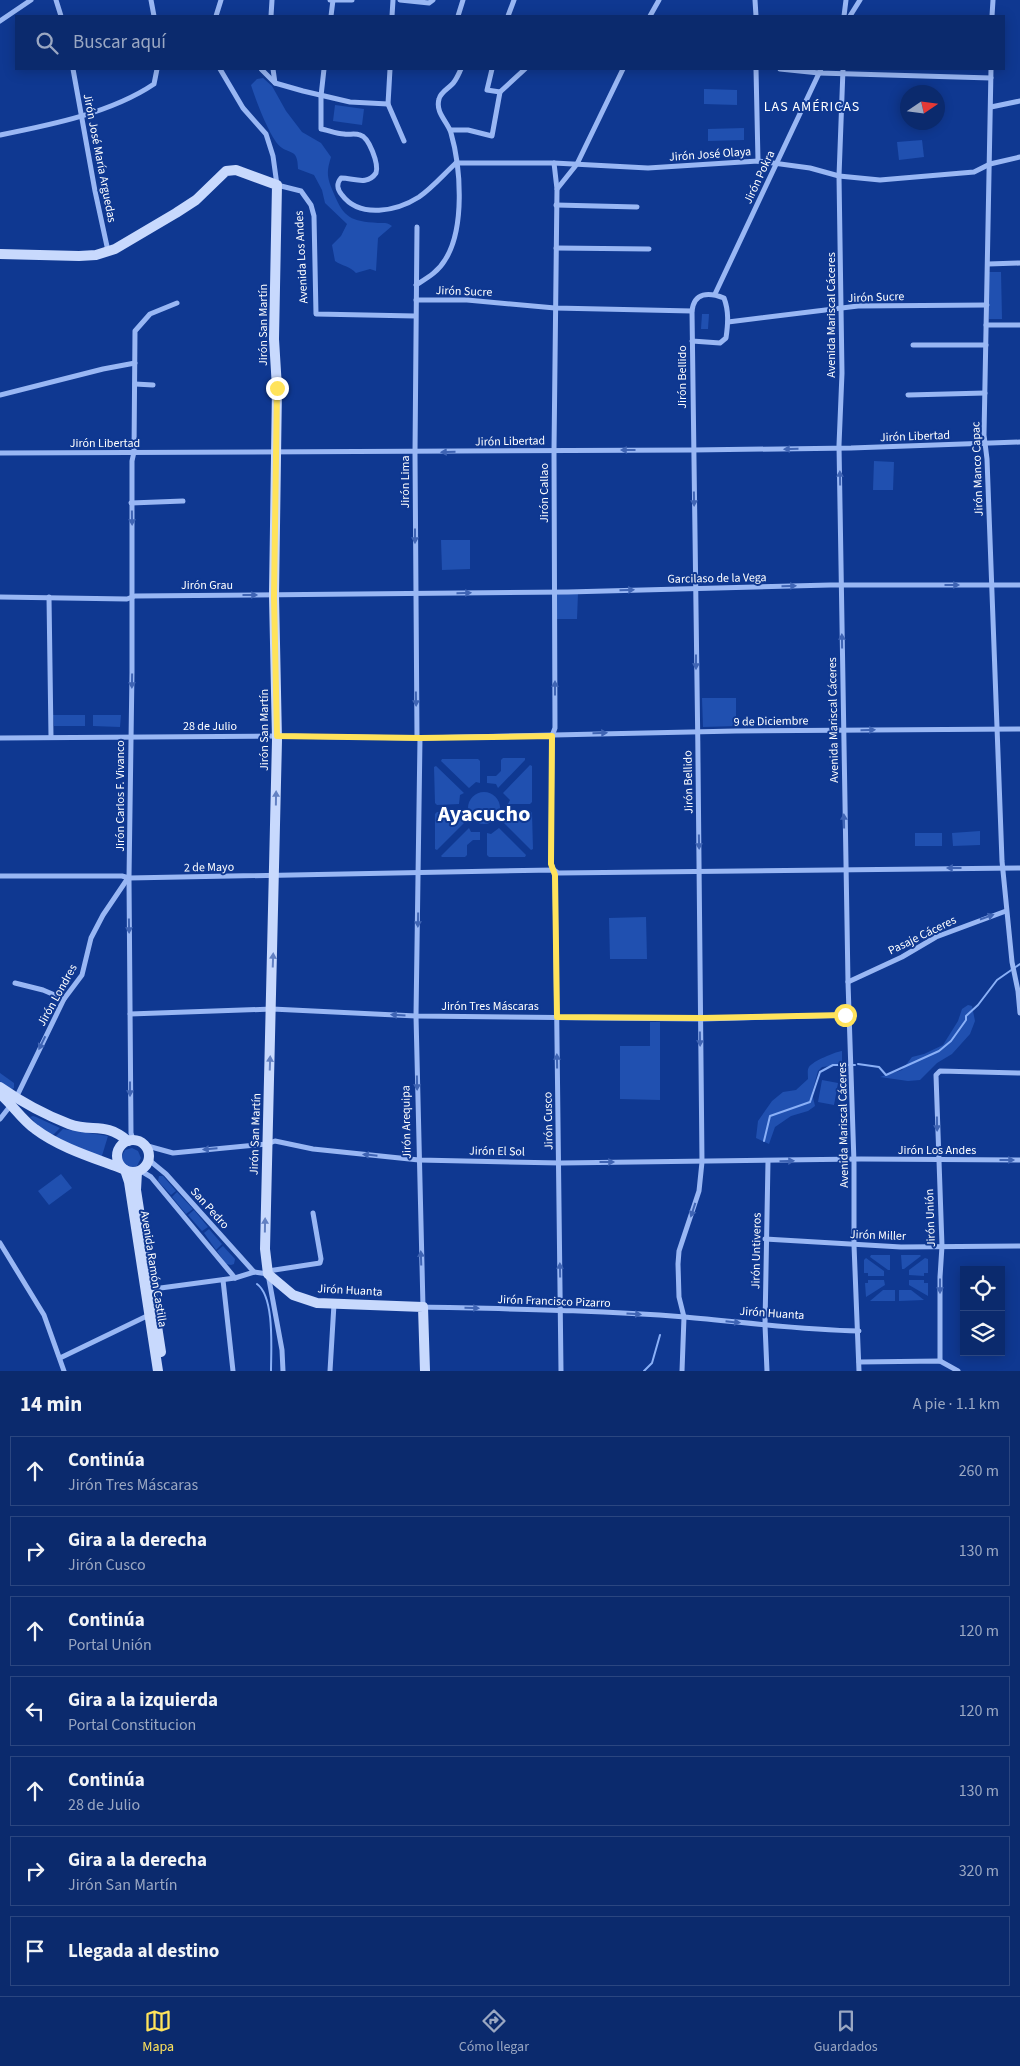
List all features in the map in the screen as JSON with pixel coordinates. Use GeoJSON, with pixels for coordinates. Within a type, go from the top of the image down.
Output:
{"type":"FeatureCollection","features":[{"type":"Feature","properties":{"kind":"street"},"geometry":{"type":"LineString","coordinates":[[0,22],[31,0]]}},
{"type":"Feature","properties":{"kind":"street"},"geometry":{"type":"LineString","coordinates":[[56,0],[61,15]]}},
{"type":"Feature","properties":{"kind":"street"},"geometry":{"type":"LineString","coordinates":[[151,0],[154,15]]}},
{"type":"Feature","properties":{"kind":"street"},"geometry":{"type":"LineString","coordinates":[[216,15],[221,0]]}},
{"type":"Feature","properties":{"kind":"street"},"geometry":{"type":"LineString","coordinates":[[271,15],[272,0]]}},
{"type":"Feature","properties":{"kind":"street"},"geometry":{"type":"LineString","coordinates":[[331,15],[332,0],[352,0]]}},
{"type":"Feature","properties":{"kind":"street"},"geometry":{"type":"LineString","coordinates":[[392,15],[393,0]]}},
{"type":"Feature","properties":{"kind":"street"},"geometry":{"type":"LineString","coordinates":[[400,0],[431,2]]}},
{"type":"Feature","properties":{"kind":"street"},"geometry":{"type":"LineString","coordinates":[[458,15],[463,0]]}},
{"type":"Feature","properties":{"kind":"street"},"geometry":{"type":"LineString","coordinates":[[508,15],[514,0]]}},
{"type":"Feature","properties":{"kind":"street"},"geometry":{"type":"LineString","coordinates":[[651,15],[659,0]]}},
{"type":"Feature","properties":{"kind":"street"},"geometry":{"type":"LineString","coordinates":[[755,0],[756,15]]}},
{"type":"Feature","properties":{"kind":"street"},"geometry":{"type":"LineString","coordinates":[[844,15],[846,0]]}},
{"type":"Feature","properties":{"kind":"street"},"geometry":{"type":"LineString","coordinates":[[851,15],[860,0]]}},
{"type":"Feature","properties":{"kind":"street"},"geometry":{"type":"LineString","coordinates":[[992,15],[993,0]]}},
{"type":"Feature","properties":{"kind":"street","name":"Jirón José María Arguedas"},"geometry":{"type":"LineString","coordinates":[[73,70],[108,251]]}},
{"type":"Feature","properties":{"kind":"street"},"geometry":{"type":"LineString","coordinates":[[0,135],[35,128],[81,115],[138,95],[154,84],[157,70]]}},
{"type":"Feature","properties":{"kind":"street"},"geometry":{"type":"LineString","coordinates":[[221,70],[243,108],[266,134],[273,156],[277,185]]}},
{"type":"Feature","properties":{"kind":"street"},"geometry":{"type":"LineString","coordinates":[[262,70],[275,83],[321,96],[350,102],[388,104]]}},
{"type":"Feature","properties":{"kind":"street"},"geometry":{"type":"LineString","coordinates":[[273,70],[275,83]]}},
{"type":"Feature","properties":{"kind":"street"},"geometry":{"type":"LineString","coordinates":[[324,70],[321,96],[321,128],[342,134],[364,137],[378,168],[374,176],[360,181],[341,178],[338,189],[344,198],[362,208],[375,211],[391,208],[419,197],[456,163]]}},
{"type":"Feature","properties":{"kind":"street"},"geometry":{"type":"LineString","coordinates":[[390,70],[388,104],[404,141]]}},
{"type":"Feature","properties":{"kind":"street"},"geometry":{"type":"LineString","coordinates":[[416,284],[434,274],[445,260],[455,236],[459,174],[451,130],[441,116],[438,100],[440,95],[454,82],[460,70]]}},
{"type":"Feature","properties":{"kind":"street"},"geometry":{"type":"LineString","coordinates":[[492,70],[487,90],[500,92]]}},
{"type":"Feature","properties":{"kind":"street"},"geometry":{"type":"LineString","coordinates":[[451,130],[468,130],[492,136],[500,92],[524,70]]}},
{"type":"Feature","properties":{"kind":"street"},"geometry":{"type":"LineString","coordinates":[[557,189],[577,164],[624,70]]}},
{"type":"Feature","properties":{"kind":"street"},"geometry":{"type":"LineString","coordinates":[[756,70],[758,161]]}},
{"type":"Feature","properties":{"kind":"street"},"geometry":{"type":"LineString","coordinates":[[800,70],[991,78]]}},
{"type":"Feature","properties":{"kind":"street","name":"Jirón Manco Capac"},"geometry":{"type":"LineString","coordinates":[[991,70],[985,393],[986,444],[1003,868],[1006,911],[1012,962],[1019,991],[1020,1013]]}},
{"type":"Feature","properties":{"kind":"street","name":"Jirón Pokra"},"geometry":{"type":"LineString","coordinates":[[714,294],[820,71]]}},
{"type":"Feature","properties":{"kind":"street","name":"Avenida Mariscal Cáceres"},"geometry":{"type":"LineString","coordinates":[[843,71],[840,176],[842,308],[839,448],[845,869],[859,1371]]}},
{"type":"Feature","properties":{"kind":"street"},"geometry":{"type":"LineString","coordinates":[[991,107],[1020,101]]}},
{"type":"Feature","properties":{"kind":"street","name":"Jirón José Olaya"},"geometry":{"type":"LineString","coordinates":[[456,163],[554,163],[648,168],[758,161],[810,168],[840,176],[880,180],[974,172],[990,164],[1020,157]]}},
{"type":"Feature","properties":{"kind":"street","name":"Jirón Callao"},"geometry":{"type":"LineString","coordinates":[[554,163],[557,189],[554,450],[555,728],[552,736],[551,864],[554,870]]}},
{"type":"Feature","properties":{"kind":"street","name":"Avenida Los Andes"},"geometry":{"type":"LineString","coordinates":[[108,251],[115,249],[196,200],[226,171],[236,170],[277,185],[301,191],[311,206],[315,231],[316,314],[415,316]]}},
{"type":"Feature","properties":{"kind":"street","name":"Jirón San Martín"},"geometry":{"type":"LineString","coordinates":[[268,1272],[264,1232],[272,1009],[277,736],[274,595],[277,185]]}},
{"type":"Feature","properties":{"kind":"street"},"geometry":{"type":"LineString","coordinates":[[556,206],[637,207]]}},
{"type":"Feature","properties":{"kind":"street","name":"Jirón Lima"},"geometry":{"type":"LineString","coordinates":[[417,227],[415,316],[415,593],[419,737],[419,872]]}},
{"type":"Feature","properties":{"kind":"street"},"geometry":{"type":"LineString","coordinates":[[556,248],[649,249]]}},
{"type":"Feature","properties":{"kind":"street"},"geometry":{"type":"LineString","coordinates":[[0,254],[79,256],[96,255],[108,251]]}},
{"type":"Feature","properties":{"kind":"street"},"geometry":{"type":"LineString","coordinates":[[988,264],[1020,263]]}},
{"type":"Feature","properties":{"kind":"street"},"geometry":{"type":"LineString","coordinates":[[692,311],[693,302],[697,297],[714,294],[724,298],[727,306],[728,322],[726,338],[720,343],[692,341]]}},
{"type":"Feature","properties":{"kind":"street","name":"Jirón Sucre"},"geometry":{"type":"LineString","coordinates":[[416,300],[466,300],[555,308],[692,311]]}},
{"type":"Feature","properties":{"kind":"street","name":"Jirón Carlos F. Vivanco"},"geometry":{"type":"LineString","coordinates":[[131,1141],[129,878],[134,337],[138,325],[150,314],[177,303]]}},
{"type":"Feature","properties":{"kind":"street","name":"Jirón Sucre"},"geometry":{"type":"LineString","coordinates":[[728,322],[858,306],[987,305]]}},
{"type":"Feature","properties":{"kind":"street","name":"Jirón Bellido"},"geometry":{"type":"LineString","coordinates":[[682,1371],[684,1317],[679,1297],[679,1251],[699,1191],[702,1162],[692,311]]}},
{"type":"Feature","properties":{"kind":"street"},"geometry":{"type":"LineString","coordinates":[[986,325],[1020,325]]}},
{"type":"Feature","properties":{"kind":"street"},"geometry":{"type":"LineString","coordinates":[[913,345],[986,345]]}},
{"type":"Feature","properties":{"kind":"street"},"geometry":{"type":"LineString","coordinates":[[0,395],[103,369],[135,364]]}},
{"type":"Feature","properties":{"kind":"street"},"geometry":{"type":"LineString","coordinates":[[135,384],[153,385]]}},
{"type":"Feature","properties":{"kind":"street"},"geometry":{"type":"LineString","coordinates":[[908,395],[985,393]]}},
{"type":"Feature","properties":{"kind":"street","name":"Jirón Libertad"},"geometry":{"type":"LineString","coordinates":[[0,453],[693,450],[839,448],[1020,442]]}},
{"type":"Feature","properties":{"kind":"street"},"geometry":{"type":"LineString","coordinates":[[131,503],[182,501]]}},
{"type":"Feature","properties":{"kind":"street","name":"Garcilaso de la Vega"},"geometry":{"type":"LineString","coordinates":[[415,593],[555,592],[841,585],[1020,585]]}},
{"type":"Feature","properties":{"kind":"street","name":"Jirón Grau"},"geometry":{"type":"LineString","coordinates":[[0,597],[127,600],[135,596],[415,593]]}},
{"type":"Feature","properties":{"kind":"street"},"geometry":{"type":"LineString","coordinates":[[49,597],[51,737]]}},
{"type":"Feature","properties":{"kind":"street","name":"9 de Diciembre"},"geometry":{"type":"LineString","coordinates":[[419,737],[1020,729]]}},
{"type":"Feature","properties":{"kind":"street","name":"28 de Julio"},"geometry":{"type":"LineString","coordinates":[[0,738],[419,737]]}},
{"type":"Feature","properties":{"kind":"street","name":"2 de Mayo"},"geometry":{"type":"LineString","coordinates":[[0,876],[122,876],[129,878],[554,870],[558,873],[1020,868]]}},
{"type":"Feature","properties":{"kind":"street","name":"Jirón Cusco"},"geometry":{"type":"LineString","coordinates":[[554,870],[561,1371]]}},
{"type":"Feature","properties":{"kind":"street","name":"Jirón Arequipa"},"geometry":{"type":"LineString","coordinates":[[419,872],[416,1016],[425,1371]]}},
{"type":"Feature","properties":{"kind":"street","name":"Jirón Londres"},"geometry":{"type":"LineString","coordinates":[[0,1118],[14,1101],[64,999],[82,975],[92,938],[103,915],[129,878]]}},
{"type":"Feature","properties":{"kind":"street","name":"Pasaje Cáceres"},"geometry":{"type":"LineString","coordinates":[[848,982],[902,957],[936,938],[1006,911]]}},
{"type":"Feature","properties":{"kind":"street"},"geometry":{"type":"LineString","coordinates":[[15,983],[43,990],[64,999]]}},
{"type":"Feature","properties":{"kind":"street","name":"Jirón Tres Máscaras"},"geometry":{"type":"LineString","coordinates":[[130,1014],[272,1009],[416,1016],[700,1018],[849,1015]]}},
{"type":"Feature","properties":{"kind":"street","name":"Jirón Unión"},"geometry":{"type":"LineString","coordinates":[[940,1361],[942,1246],[936,1075],[940,1071],[1020,1073]]}},
{"type":"Feature","properties":{"kind":"street"},"geometry":{"type":"LineString","coordinates":[[0,1086],[14,1101],[34,1128],[74,1150],[124,1170],[139,1171],[149,1160],[148,1149],[144,1145],[131,1141],[111,1130],[72,1125],[14,1101],[0,1094]]}},
{"type":"Feature","properties":{"kind":"street","name":"Jirón El Sol"},"geometry":{"type":"LineString","coordinates":[[144,1145],[173,1153],[267,1144],[275,1140],[314,1149],[419,1160],[558,1162],[853,1160]]}},
{"type":"Feature","properties":{"kind":"street"},"geometry":{"type":"LineString","coordinates":[[124,1170],[118,1162],[118,1153],[121,1146],[131,1141]]}},
{"type":"Feature","properties":{"kind":"street","name":"San Pedro"},"geometry":{"type":"LineString","coordinates":[[149,1160],[166,1174],[254,1272]]}},
{"type":"Feature","properties":{"kind":"street","name":"Jirón Los Andes"},"geometry":{"type":"LineString","coordinates":[[853,1160],[1020,1160]]}},
{"type":"Feature","properties":{"kind":"street","name":"Jirón Untiveros"},"geometry":{"type":"LineString","coordinates":[[767,1371],[765,1326],[768,1161]]}},
{"type":"Feature","properties":{"kind":"street","name":"Avenida Ramón Castilla"},"geometry":{"type":"LineString","coordinates":[[124,1170],[129,1182],[158,1371]]}},
{"type":"Feature","properties":{"kind":"street","name":"Avenida Ramón Castilla"},"geometry":{"type":"LineString","coordinates":[[139,1171],[136,1190],[153,1290],[164,1371]]}},
{"type":"Feature","properties":{"kind":"street","name":"San Pedro"},"geometry":{"type":"LineString","coordinates":[[139,1171],[152,1177],[236,1278]]}},
{"type":"Feature","properties":{"kind":"street"},"geometry":{"type":"LineString","coordinates":[[153,1290],[236,1278],[254,1272],[268,1272],[320,1263],[321,1259],[313,1213]]}},
{"type":"Feature","properties":{"kind":"street","name":"Jirón Miller"},"geometry":{"type":"LineString","coordinates":[[766,1239],[854,1245],[1020,1246]]}},
{"type":"Feature","properties":{"kind":"street"},"geometry":{"type":"LineString","coordinates":[[0,1243],[40,1307],[64,1371]]}},
{"type":"Feature","properties":{"kind":"street"},"geometry":{"type":"LineString","coordinates":[[268,1272],[282,1350],[283,1371]]}},
{"type":"Feature","properties":{"kind":"street","name":"Jirón Huanta"},"geometry":{"type":"LineString","coordinates":[[268,1272],[293,1295],[317,1302],[423,1307]]}},
{"type":"Feature","properties":{"kind":"street"},"geometry":{"type":"LineString","coordinates":[[223,1280],[233,1371]]}},
{"type":"Feature","properties":{"kind":"street"},"geometry":{"type":"LineString","coordinates":[[330,1371],[334,1303]]}},
{"type":"Feature","properties":{"kind":"street","name":"Jirón Francisco Pizarro"},"geometry":{"type":"LineString","coordinates":[[423,1307],[561,1310],[684,1317]]}},
{"type":"Feature","properties":{"kind":"street"},"geometry":{"type":"LineString","coordinates":[[60,1358],[149,1315]]}},
{"type":"Feature","properties":{"kind":"street","name":"Jirón Huanta"},"geometry":{"type":"LineString","coordinates":[[684,1317],[765,1326],[859,1331]]}},
{"type":"Feature","properties":{"kind":"street"},"geometry":{"type":"LineString","coordinates":[[859,1362],[940,1361],[958,1371]]}},
{"type":"Feature","properties":{"kind":"shaded area"},"geometry":{"type":"Polygon","coordinates":[[[263,78],[272,86],[286,111],[302,132],[321,143],[331,157],[328,167],[329,179],[338,202],[345,213],[361,221],[385,223],[392,226],[378,238],[376,271],[370,269],[356,273],[335,261],[332,245],[341,236],[347,224],[325,203],[322,190],[314,175],[298,169],[298,162],[294,154],[276,142],[262,115],[251,85],[257,79],[263,78]]]}},
{"type":"Feature","properties":{"kind":"shaded area"},"geometry":{"type":"Polygon","coordinates":[[[704,89],[737,90],[737,105],[704,104],[704,89]]]}},
{"type":"Feature","properties":{"kind":"shaded area"},"geometry":{"type":"Polygon","coordinates":[[[335,105],[364,109],[362,125],[333,121],[335,105]]]}},
{"type":"Feature","properties":{"kind":"shaded area"},"geometry":{"type":"Polygon","coordinates":[[[744,128],[744,140],[708,141],[708,129],[744,128]]]}},
{"type":"Feature","properties":{"kind":"shaded area"},"geometry":{"type":"Polygon","coordinates":[[[922,140],[924,157],[899,160],[897,142],[922,140]]]}},
{"type":"Feature","properties":{"kind":"shaded area"},"geometry":{"type":"Polygon","coordinates":[[[989,272],[1001,272],[1002,319],[989,319],[989,272]]]}},
{"type":"Feature","properties":{"kind":"shaded area"},"geometry":{"type":"Polygon","coordinates":[[[702,314],[709,314],[708,329],[701,329],[702,314]]]}},
{"type":"Feature","properties":{"kind":"shaded area"},"geometry":{"type":"Polygon","coordinates":[[[874,461],[894,462],[893,490],[873,490],[874,461]]]}},
{"type":"Feature","properties":{"kind":"shaded area"},"geometry":{"type":"Polygon","coordinates":[[[441,540],[470,540],[470,569],[442,570],[441,540]]]}},
{"type":"Feature","properties":{"kind":"shaded area"},"geometry":{"type":"Polygon","coordinates":[[[578,593],[577,619],[556,619],[556,594],[578,593]]]}},
{"type":"Feature","properties":{"kind":"shaded area"},"geometry":{"type":"Polygon","coordinates":[[[702,698],[736,698],[736,726],[703,727],[702,698]]]}},
{"type":"Feature","properties":{"kind":"shaded area"},"geometry":{"type":"Polygon","coordinates":[[[53,715],[85,715],[85,726],[54,726],[53,715]]]}},
{"type":"Feature","properties":{"kind":"shaded area"},"geometry":{"type":"Polygon","coordinates":[[[93,715],[121,715],[120,727],[93,726],[93,715]]]}},
{"type":"Feature","properties":{"kind":"shaded area"},"geometry":{"type":"Polygon","coordinates":[[[503,758],[525,758],[525,760],[498,788],[496,784],[487,783],[487,776],[496,776],[501,771],[501,760],[503,758]]]}},
{"type":"Feature","properties":{"kind":"shaded area"},"geometry":{"type":"Polygon","coordinates":[[[442,759],[478,759],[480,761],[480,783],[476,782],[469,788],[441,761],[442,759]]]}},
{"type":"Feature","properties":{"kind":"shaded area"},"geometry":{"type":"Polygon","coordinates":[[[530,765],[532,766],[532,802],[530,804],[508,804],[510,800],[503,793],[530,765]]]}},
{"type":"Feature","properties":{"kind":"shaded area"},"geometry":{"type":"Polygon","coordinates":[[[436,766],[464,793],[460,795],[459,804],[437,805],[435,803],[434,767],[436,766]]]}},
{"type":"Feature","properties":{"kind":"shaded area"},"geometry":{"type":"Polygon","coordinates":[[[484,792],[490,793],[495,797],[499,802],[499,814],[495,819],[490,823],[484,824],[478,823],[473,819],[469,814],[468,808],[469,802],[473,797],[478,793],[484,792]]]}},
{"type":"Feature","properties":{"kind":"shaded area"},"geometry":{"type":"Polygon","coordinates":[[[459,811],[457,816],[464,823],[437,850],[435,849],[435,814],[437,812],[459,811]]]}},
{"type":"Feature","properties":{"kind":"shaded area"},"geometry":{"type":"Polygon","coordinates":[[[508,811],[530,811],[532,813],[533,849],[531,850],[504,823],[507,821],[508,811]]]}},
{"type":"Feature","properties":{"kind":"shaded area"},"geometry":{"type":"Polygon","coordinates":[[[469,828],[471,832],[480,832],[480,840],[473,840],[467,845],[467,855],[465,857],[442,857],[441,856],[469,828]]]}},
{"type":"Feature","properties":{"kind":"shaded area"},"geometry":{"type":"Polygon","coordinates":[[[499,828],[526,855],[525,857],[489,857],[487,855],[487,833],[491,834],[499,828]]]}},
{"type":"Feature","properties":{"kind":"shaded area"},"geometry":{"type":"Polygon","coordinates":[[[980,831],[980,845],[953,846],[952,833],[980,831]]]}},
{"type":"Feature","properties":{"kind":"shaded area"},"geometry":{"type":"Polygon","coordinates":[[[915,833],[942,833],[942,846],[915,846],[915,833]]]}},
{"type":"Feature","properties":{"kind":"shaded area"},"geometry":{"type":"Polygon","coordinates":[[[646,917],[647,959],[610,959],[609,918],[646,917]]]}},
{"type":"Feature","properties":{"kind":"shaded area"},"geometry":{"type":"Polygon","coordinates":[[[968,1005],[972,1006],[975,1021],[970,1034],[952,1054],[937,1063],[920,1080],[908,1081],[880,1077],[902,1070],[912,1057],[924,1054],[943,1045],[958,1021],[962,1009],[968,1005]]]}},
{"type":"Feature","properties":{"kind":"shaded area"},"geometry":{"type":"Polygon","coordinates":[[[650,1022],[660,1022],[660,1100],[620,1099],[620,1046],[650,1046],[650,1022]]]}},
{"type":"Feature","properties":{"kind":"shaded area"},"geometry":{"type":"Polygon","coordinates":[[[842,1051],[842,1065],[822,1067],[818,1071],[812,1093],[815,1106],[808,1111],[791,1116],[775,1127],[769,1144],[756,1138],[758,1121],[772,1101],[783,1092],[796,1090],[808,1079],[808,1069],[815,1062],[842,1051]]]}},
{"type":"Feature","properties":{"kind":"shaded area"},"geometry":{"type":"Polygon","coordinates":[[[0,1073],[14,1083],[14,1088],[0,1085],[0,1073]]]}},
{"type":"Feature","properties":{"kind":"shaded area"},"geometry":{"type":"Polygon","coordinates":[[[822,1080],[838,1083],[834,1105],[818,1102],[822,1080]]]}},
{"type":"Feature","properties":{"kind":"shaded area"},"geometry":{"type":"Polygon","coordinates":[[[33,1116],[60,1128],[51,1137],[30,1124],[34,1121],[30,1117],[33,1116]]]}},
{"type":"Feature","properties":{"kind":"shaded area"},"geometry":{"type":"Polygon","coordinates":[[[63,1129],[108,1136],[101,1159],[53,1139],[63,1129]]]}},
{"type":"Feature","properties":{"kind":"shaded area"},"geometry":{"type":"Polygon","coordinates":[[[132,1148],[138,1151],[141,1158],[137,1166],[130,1168],[124,1165],[121,1158],[125,1150],[132,1148]]]}},
{"type":"Feature","properties":{"kind":"shaded area"},"geometry":{"type":"Polygon","coordinates":[[[61,1174],[72,1188],[49,1205],[38,1191],[61,1174]]]}},
{"type":"Feature","properties":{"kind":"shaded area"},"geometry":{"type":"Polygon","coordinates":[[[159,1176],[163,1176],[176,1191],[171,1195],[158,1181],[159,1176]]]}},
{"type":"Feature","properties":{"kind":"shaded area"},"geometry":{"type":"Polygon","coordinates":[[[177,1192],[193,1209],[186,1214],[172,1197],[177,1192]]]}},
{"type":"Feature","properties":{"kind":"shaded area"},"geometry":{"type":"Polygon","coordinates":[[[194,1210],[208,1227],[202,1231],[188,1215],[194,1210]]]}},
{"type":"Feature","properties":{"kind":"shaded area"},"geometry":{"type":"Polygon","coordinates":[[[209,1229],[222,1244],[216,1250],[204,1233],[209,1229]]]}},
{"type":"Feature","properties":{"kind":"shaded area"},"geometry":{"type":"Polygon","coordinates":[[[223,1246],[235,1259],[234,1264],[226,1264],[217,1251],[223,1246]]]}},
{"type":"Feature","properties":{"kind":"shaded area"},"geometry":{"type":"Polygon","coordinates":[[[871,1255],[890,1255],[890,1270],[870,1257],[871,1255]]]}},
{"type":"Feature","properties":{"kind":"shaded area"},"geometry":{"type":"Polygon","coordinates":[[[901,1255],[920,1255],[921,1256],[902,1269],[901,1255]]]}},
{"type":"Feature","properties":{"kind":"shaded area"},"geometry":{"type":"Polygon","coordinates":[[[866,1258],[884,1271],[884,1276],[868,1276],[868,1273],[864,1273],[864,1260],[866,1258]]]}},
{"type":"Feature","properties":{"kind":"shaded area"},"geometry":{"type":"Polygon","coordinates":[[[925,1258],[928,1259],[928,1273],[924,1273],[924,1276],[909,1275],[909,1270],[925,1258]]]}},
{"type":"Feature","properties":{"kind":"shaded area"},"geometry":{"type":"Polygon","coordinates":[[[868,1280],[884,1280],[885,1285],[866,1297],[865,1283],[868,1283],[868,1280]]]}},
{"type":"Feature","properties":{"kind":"shaded area"},"geometry":{"type":"Polygon","coordinates":[[[909,1280],[924,1280],[924,1283],[928,1283],[928,1296],[909,1285],[909,1280]]]}},
{"type":"Feature","properties":{"kind":"shaded area"},"geometry":{"type":"Polygon","coordinates":[[[883,1290],[895,1290],[895,1301],[870,1301],[883,1290]]]}},
{"type":"Feature","properties":{"kind":"shaded area"},"geometry":{"type":"Polygon","coordinates":[[[899,1290],[911,1290],[924,1300],[899,1301],[899,1290]]]}},
{"type":"Feature","properties":{"kind":"waterway"},"geometry":{"type":"LineString","coordinates":[[858,1064],[879,1067],[886,1075],[939,1051],[951,1041],[966,1020],[966,1016],[978,1005],[997,980],[1020,964]]}},
{"type":"Feature","properties":{"kind":"waterway"},"geometry":{"type":"LineString","coordinates":[[764,1141],[770,1116],[810,1102],[820,1072],[833,1065],[855,1065]]}},
{"type":"Feature","properties":{"kind":"waterway"},"geometry":{"type":"LineString","coordinates":[[257,1284],[267,1300],[271,1324],[271,1371]]}},
{"type":"Feature","properties":{"kind":"waterway"},"geometry":{"type":"LineString","coordinates":[[644,1371],[652,1363],[660,1335]]}},
{"type":"Feature","properties":{"kind":"district","name":"LAS AMÉRICAS"},"geometry":{"type":"Point","coordinates":[812,106]}},
{"type":"Feature","properties":{"kind":"district","name":"Ayacucho"},"geometry":{"type":"Point","coordinates":[484,813]}},
{"type":"Feature","properties":{"kind":"route"},"geometry":{"type":"LineString","coordinates":[[277,388],[274,597],[277,736],[414,736],[420,738],[552,736],[551,864],[555,875],[557,1017],[702,1018],[845,1015]]}}]}
